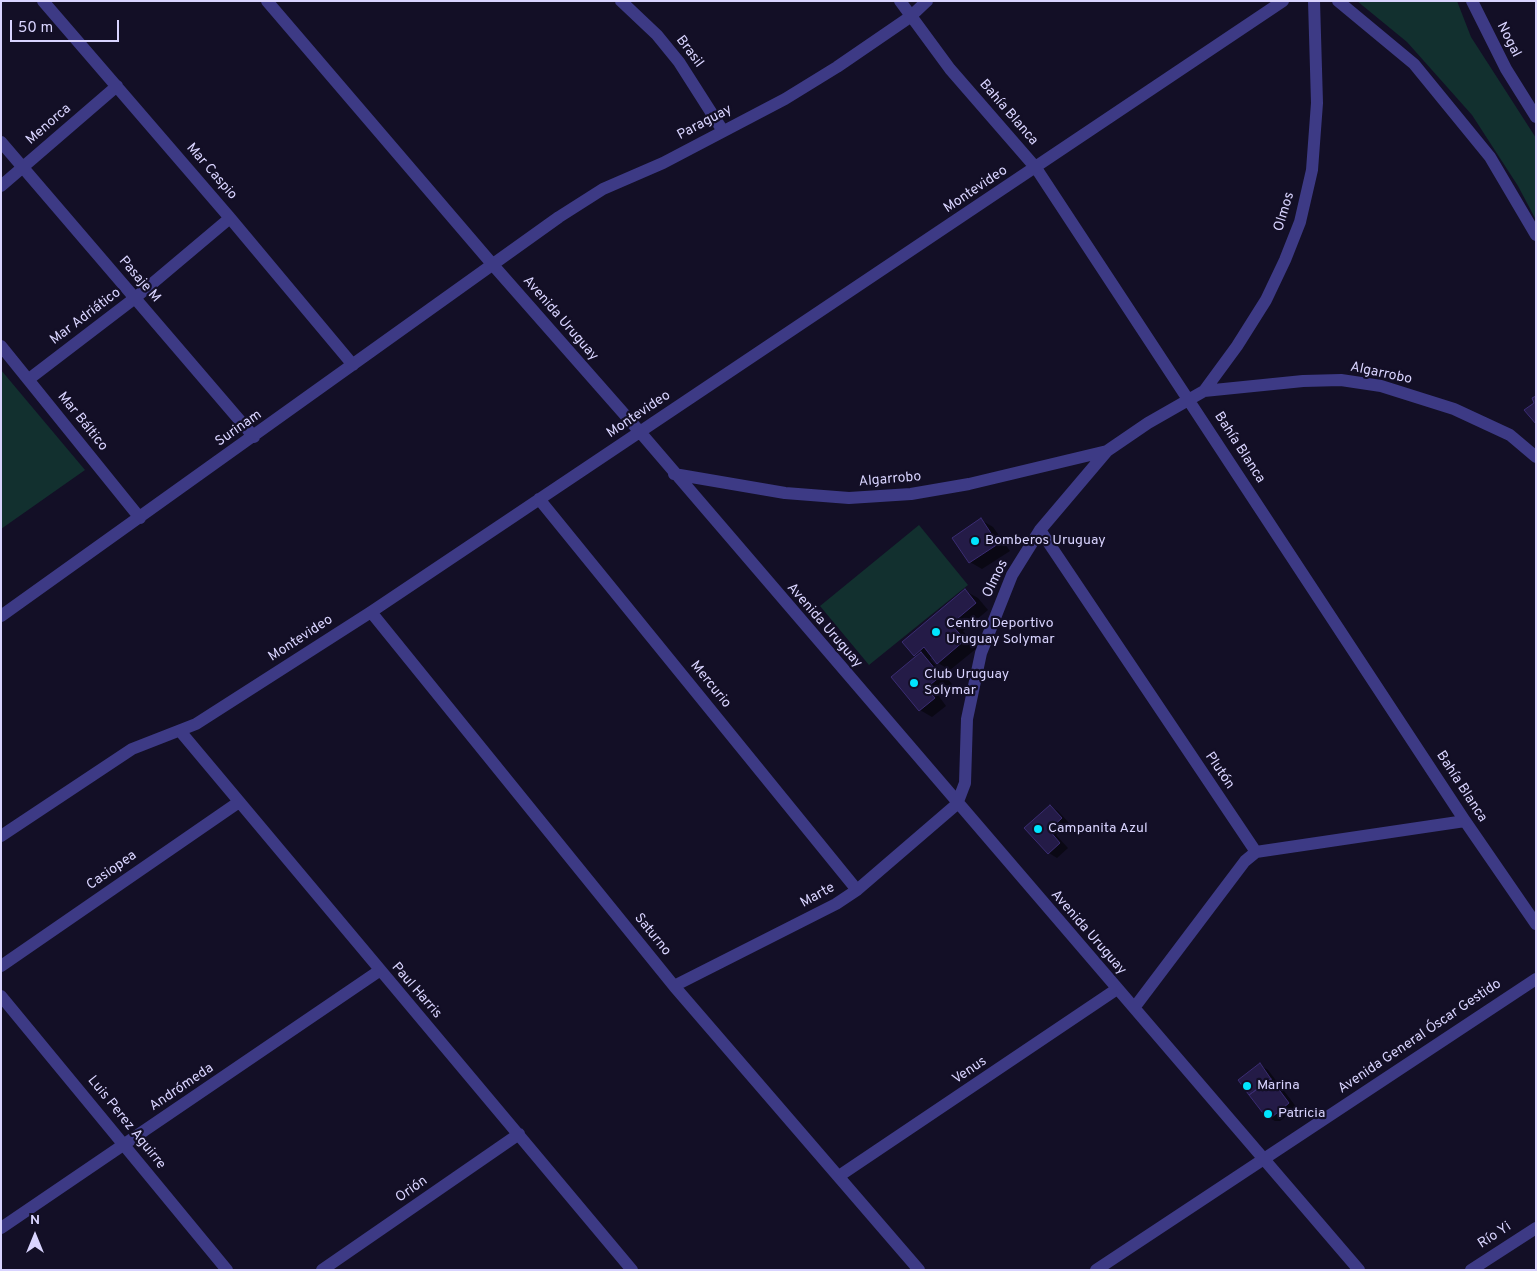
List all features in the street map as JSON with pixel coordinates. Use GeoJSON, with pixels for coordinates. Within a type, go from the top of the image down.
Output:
{"type":"FeatureCollection","features":[{"type":"Feature","properties":{"kind":"street","name":"Mar Caspio"},"geometry":{"type":"LineString","coordinates":[[43,1],[230,218],[353,365]]}},
{"type":"Feature","properties":{"kind":"street","name":"Avenida Uruguay"},"geometry":{"type":"LineString","coordinates":[[267,1],[493,265],[640,432],[957,804],[1359,1270]]}},
{"type":"Feature","properties":{"kind":"street","name":"Brasil"},"geometry":{"type":"LineString","coordinates":[[621,1],[657,35],[679,62],[723,131]]}},
{"type":"Feature","properties":{"kind":"street","name":"Bahía Blanca"},"geometry":{"type":"LineString","coordinates":[[900,1],[950,69],[1036,168],[1465,821],[1536,924]]}},
{"type":"Feature","properties":{"kind":"street","name":"Paraguay"},"geometry":{"type":"LineString","coordinates":[[493,265],[559,217],[603,189],[663,163],[785,99],[837,67],[910,16],[927,1]]}},
{"type":"Feature","properties":{"kind":"street","name":"Montevideo"},"geometry":{"type":"LineString","coordinates":[[1,836],[132,749],[196,724],[370,612],[1283,1]]}},
{"type":"Feature","properties":{"kind":"street","name":"Olmos"},"geometry":{"type":"LineString","coordinates":[[957,804],[965,782],[967,719],[981,653],[1012,575],[1040,530],[1107,451],[1204,391],[1237,346],[1266,300],[1300,222],[1312,170],[1317,103],[1314,1]]}},
{"type":"Feature","properties":{"kind":"street"},"geometry":{"type":"LineString","coordinates":[[1338,1],[1414,64],[1490,158],[1536,235]]}},
{"type":"Feature","properties":{"kind":"street","name":"Nogal"},"geometry":{"type":"LineString","coordinates":[[1472,1],[1506,70],[1536,117]]}},
{"type":"Feature","properties":{"kind":"street","name":"Menorca"},"geometry":{"type":"LineString","coordinates":[[1,186],[117,86]]}},
{"type":"Feature","properties":{"kind":"street","name":"Pasaje M"},"geometry":{"type":"LineString","coordinates":[[1,142],[254,437]]}},
{"type":"Feature","properties":{"kind":"street","name":"Mar Adriático"},"geometry":{"type":"LineString","coordinates":[[29,380],[135,298],[230,218]]}},
{"type":"Feature","properties":{"kind":"street","name":"Surinam"},"geometry":{"type":"LineString","coordinates":[[1,616],[493,265]]}},
{"type":"Feature","properties":{"kind":"street","name":"Mar Báltico"},"geometry":{"type":"LineString","coordinates":[[1,346],[140,518]]}},
{"type":"Feature","properties":{"kind":"street","name":"Algarrobo"},"geometry":{"type":"LineString","coordinates":[[1204,391],[1303,381],[1341,380],[1381,386],[1454,409],[1510,435],[1536,457]]}},
{"type":"Feature","properties":{"kind":"street","name":"Algarrobo"},"geometry":{"type":"LineString","coordinates":[[674,474],[786,493],[849,498],[911,494],[970,484],[1107,451]]}},
{"type":"Feature","properties":{"kind":"street","name":"Mercurio"},"geometry":{"type":"LineString","coordinates":[[539,499],[857,890]]}},
{"type":"Feature","properties":{"kind":"street","name":"Plutón"},"geometry":{"type":"LineString","coordinates":[[1040,530],[1256,852]]}},
{"type":"Feature","properties":{"kind":"street","name":"Saturno"},"geometry":{"type":"LineString","coordinates":[[370,612],[674,986],[919,1270]]}},
{"type":"Feature","properties":{"kind":"street","name":"Paul Harris"},"geometry":{"type":"LineString","coordinates":[[180,730],[379,971],[519,1134],[632,1270]]}},
{"type":"Feature","properties":{"kind":"street","name":"Casiopea"},"geometry":{"type":"LineString","coordinates":[[1,966],[239,802]]}},
{"type":"Feature","properties":{"kind":"street","name":"Marte"},"geometry":{"type":"LineString","coordinates":[[674,986],[836,904],[857,890],[957,804]]}},
{"type":"Feature","properties":{"kind":"street"},"geometry":{"type":"LineString","coordinates":[[1134,1008],[1245,861],[1256,852],[1465,821]]}},
{"type":"Feature","properties":{"kind":"street","name":"Andrómeda"},"geometry":{"type":"LineString","coordinates":[[1,1228],[379,971]]}},
{"type":"Feature","properties":{"kind":"street","name":"Avenida General Óscar Gestido"},"geometry":{"type":"LineString","coordinates":[[1096,1270],[1536,978]]}},
{"type":"Feature","properties":{"kind":"street","name":"Venus"},"geometry":{"type":"LineString","coordinates":[[839,1176],[1117,988]]}},
{"type":"Feature","properties":{"kind":"street","name":"Luis Perez Aguirre"},"geometry":{"type":"LineString","coordinates":[[1,996],[227,1270]]}},
{"type":"Feature","properties":{"kind":"street","name":"Orión"},"geometry":{"type":"LineString","coordinates":[[322,1270],[519,1134]]}},
{"type":"Feature","properties":{"kind":"street","name":"Río Yi"},"geometry":{"type":"LineString","coordinates":[[1471,1270],[1536,1228]]}},
{"type":"Feature","properties":{"kind":"green space"},"geometry":{"type":"Polygon","coordinates":[[[1357,1],[1457,1],[1471,37],[1536,138],[1536,220],[1518,186],[1472,115],[1407,42],[1357,1]]]}},
{"type":"Feature","properties":{"kind":"green space"},"geometry":{"type":"Polygon","coordinates":[[[1,370],[85,470],[1,529],[1,370]]]}},
{"type":"Feature","properties":{"kind":"green space"},"geometry":{"type":"Polygon","coordinates":[[[919,525],[968,585],[869,665],[820,606],[919,525]]]}},
{"type":"Feature","properties":{"kind":"building"},"geometry":{"type":"Polygon","coordinates":[[[1536,396],[1536,424],[1524,410],[1534,403],[1532,398],[1536,396]]]}},
{"type":"Feature","properties":{"kind":"building","name":"Bomberos Uruguay"},"geometry":{"type":"Polygon","coordinates":[[[981,518],[998,544],[969,563],[952,538],[981,518]]]}},
{"type":"Feature","properties":{"kind":"building","name":"Centro Deportivo Uruguay Solymar"},"geometry":{"type":"Polygon","coordinates":[[[965,589],[976,603],[951,624],[965,640],[937,664],[924,647],[914,656],[902,642],[965,589]]]}},
{"type":"Feature","properties":{"kind":"building","name":"Club Uruguay Solymar"},"geometry":{"type":"Polygon","coordinates":[[[921,652],[941,676],[926,688],[935,698],[919,711],[891,677],[921,652]]]}},
{"type":"Feature","properties":{"kind":"building","name":"Campanita Azul"},"geometry":{"type":"Polygon","coordinates":[[[1050,805],[1062,818],[1049,830],[1060,843],[1048,854],[1024,828],[1050,805]]]}},
{"type":"Feature","properties":{"kind":"building"},"geometry":{"type":"Polygon","coordinates":[[[1260,1063],[1271,1079],[1249,1095],[1238,1080],[1260,1063]]]}},
{"type":"Feature","properties":{"kind":"building"},"geometry":{"type":"Polygon","coordinates":[[[1271,1079],[1289,1103],[1272,1117],[1266,1117],[1249,1095],[1271,1079]]]}},
{"type":"Feature","properties":{"kind":"place","name":"Bomberos Uruguay"},"geometry":{"type":"Point","coordinates":[975,541]}},
{"type":"Feature","properties":{"kind":"place","name":"Centro Deportivo Uruguay Solymar"},"geometry":{"type":"Point","coordinates":[936,632]}},
{"type":"Feature","properties":{"kind":"place","name":"Club Uruguay Solymar"},"geometry":{"type":"Point","coordinates":[914,683]}},
{"type":"Feature","properties":{"kind":"place","name":"Campanita Azul"},"geometry":{"type":"Point","coordinates":[1038,829]}},
{"type":"Feature","properties":{"kind":"place","name":"Marina"},"geometry":{"type":"Point","coordinates":[1247,1086]}},
{"type":"Feature","properties":{"kind":"place","name":"Patricia"},"geometry":{"type":"Point","coordinates":[1268,1114]}}]}
